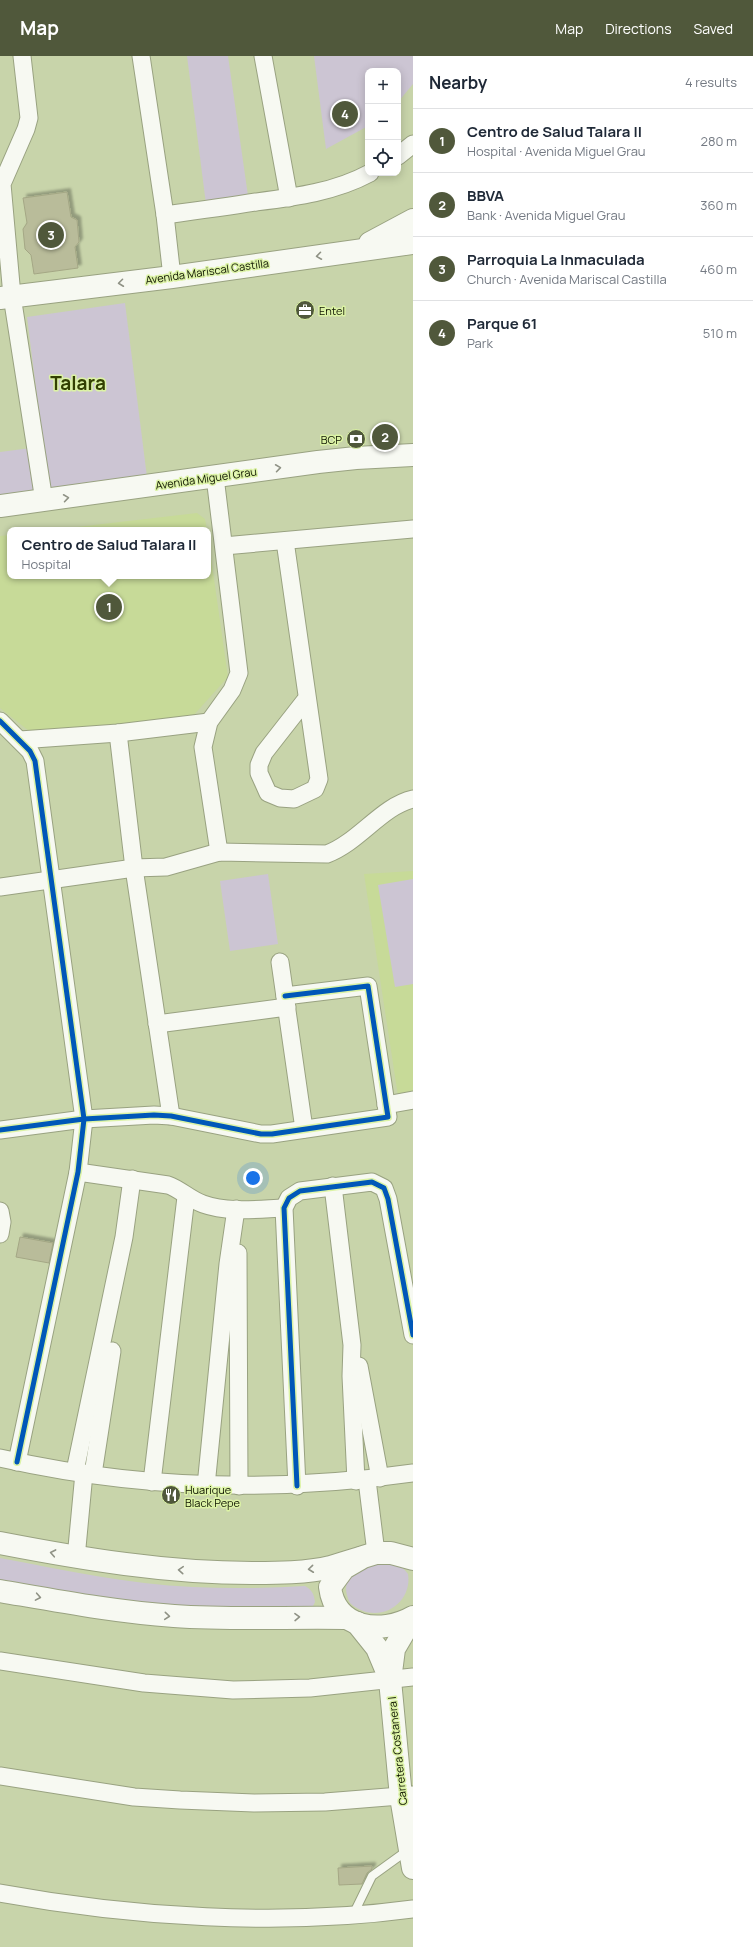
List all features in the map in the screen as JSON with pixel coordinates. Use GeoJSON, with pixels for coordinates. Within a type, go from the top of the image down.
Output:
{"type":"FeatureCollection","features":[{"type":"Feature","properties":{"kind":"main road"},"geometry":{"type":"LineString","coordinates":[[353,251],[413,220]]}},
{"type":"Feature","properties":{"kind":"main road","name":"Avenida Mariscal Castilla"},"geometry":{"type":"LineString","coordinates":[[6,297],[172,277],[413,243]]}},
{"type":"Feature","properties":{"kind":"main road","name":"Avenida Miguel Grau"},"geometry":{"type":"LineString","coordinates":[[0,506],[356,458],[413,455]]}},
{"type":"Feature","properties":{"kind":"main road"},"geometry":{"type":"LineString","coordinates":[[0,1543],[76,1558],[166,1569],[245,1573],[286,1572],[329,1567],[369,1555],[391,1553],[413,1560]]}},
{"type":"Feature","properties":{"kind":"main road","name":"Carretera Costanera I"},"geometry":{"type":"LineString","coordinates":[[369,1555],[344,1568],[330,1587],[332,1599],[336,1607],[351,1620],[376,1648],[390,1680],[407,1796],[411,1859]]}},
{"type":"Feature","properties":{"kind":"main road"},"geometry":{"type":"LineString","coordinates":[[0,1591],[135,1613],[175,1616],[351,1620],[381,1626],[404,1622],[412,1618]]}},
{"type":"Feature","properties":{"kind":"main road","name":"Carretera Costanera I"},"geometry":{"type":"LineString","coordinates":[[390,1680],[394,1649],[412,1618]]}},
{"type":"Feature","properties":{"kind":"street"},"geometry":{"type":"LineString","coordinates":[[22,56],[29,118],[26,129],[2,184],[6,297],[44,501]]}},
{"type":"Feature","properties":{"kind":"street"},"geometry":{"type":"LineString","coordinates":[[141,56],[172,277]]}},
{"type":"Feature","properties":{"kind":"street"},"geometry":{"type":"LineString","coordinates":[[263,56],[289,198]]}},
{"type":"Feature","properties":{"kind":"street"},"geometry":{"type":"LineString","coordinates":[[401,154],[413,144]]}},
{"type":"Feature","properties":{"kind":"street"},"geometry":{"type":"LineString","coordinates":[[164,215],[289,198],[327,190],[354,182],[365,176]]}},
{"type":"Feature","properties":{"kind":"street"},"geometry":{"type":"LineString","coordinates":[[215,477],[239,673],[232,690],[209,722],[203,747],[219,852]]}},
{"type":"Feature","properties":{"kind":"street"},"geometry":{"type":"LineString","coordinates":[[224,546],[413,529]]}},
{"type":"Feature","properties":{"kind":"street"},"geometry":{"type":"LineString","coordinates":[[285,541],[319,778],[315,789],[305,795],[294,799],[280,798],[268,793],[263,783],[259,765],[264,753],[307,698]]}},
{"type":"Feature","properties":{"kind":"street"},"geometry":{"type":"LineString","coordinates":[[0,722],[30,751],[35,761],[84,1119],[78,1172],[17,1462]]}},
{"type":"Feature","properties":{"kind":"street"},"geometry":{"type":"LineString","coordinates":[[20,740],[118,733],[209,722]]}},
{"type":"Feature","properties":{"kind":"street"},"geometry":{"type":"LineString","coordinates":[[118,733],[134,868],[171,1116]]}},
{"type":"Feature","properties":{"kind":"street"},"geometry":{"type":"LineString","coordinates":[[0,887],[134,868],[166,867],[219,852],[327,854],[341,849],[395,806],[413,799]]}},
{"type":"Feature","properties":{"kind":"street"},"geometry":{"type":"LineString","coordinates":[[280,962],[304,1129]]}},
{"type":"Feature","properties":{"kind":"street"},"geometry":{"type":"LineString","coordinates":[[0,1130],[84,1119],[132,1116],[171,1116],[261,1134],[388,1117],[368,986],[286,1002],[157,1024]]}},
{"type":"Feature","properties":{"kind":"street"},"geometry":{"type":"LineString","coordinates":[[386,1105],[413,1100]]}},
{"type":"Feature","properties":{"kind":"street"},"geometry":{"type":"LineString","coordinates":[[78,1172],[168,1184],[186,1196],[205,1204],[236,1209],[284,1208]]}},
{"type":"Feature","properties":{"kind":"street"},"geometry":{"type":"LineString","coordinates":[[76,1558],[84,1473],[120,1298],[124,1237],[132,1179]]}},
{"type":"Feature","properties":{"kind":"street"},"geometry":{"type":"LineString","coordinates":[[297,1486],[284,1208],[289,1198],[300,1191],[333,1186],[372,1182],[384,1188],[388,1199],[413,1335]]}},
{"type":"Feature","properties":{"kind":"street"},"geometry":{"type":"LineString","coordinates":[[333,1186],[352,1345],[351,1376],[368,1480]]}},
{"type":"Feature","properties":{"kind":"street"},"geometry":{"type":"LineString","coordinates":[[152,1482],[186,1196]]}},
{"type":"Feature","properties":{"kind":"street"},"geometry":{"type":"LineString","coordinates":[[206,1486],[228,1264],[236,1209]]}},
{"type":"Feature","properties":{"kind":"street"},"geometry":{"type":"LineString","coordinates":[[236,1209],[239,1261],[239,1486]]}},
{"type":"Feature","properties":{"kind":"street"},"geometry":{"type":"LineString","coordinates":[[0,1211],[2,1222],[0,1234]]}},
{"type":"Feature","properties":{"kind":"street"},"geometry":{"type":"LineString","coordinates":[[352,1345],[361,1373],[368,1480],[369,1555]]}},
{"type":"Feature","properties":{"kind":"street"},"geometry":{"type":"LineString","coordinates":[[0,1458],[84,1473],[152,1482],[206,1486],[297,1486],[368,1480],[413,1473]]}},
{"type":"Feature","properties":{"kind":"street"},"geometry":{"type":"LineString","coordinates":[[0,1661],[144,1683],[233,1690],[310,1688],[413,1677]]}},
{"type":"Feature","properties":{"kind":"street"},"geometry":{"type":"LineString","coordinates":[[0,1776],[134,1797],[180,1800],[254,1803],[325,1802],[407,1796]]}},
{"type":"Feature","properties":{"kind":"street"},"geometry":{"type":"LineString","coordinates":[[0,1894],[85,1907],[216,1917],[353,1915],[413,1909]]}},
{"type":"Feature","properties":{"kind":"lane"},"geometry":{"type":"LineString","coordinates":[[353,1915],[372,1876],[411,1859]]}},
{"type":"Feature","properties":{"kind":"shaded area"},"geometry":{"type":"Polygon","coordinates":[[[187,56],[228,56],[248,196],[206,204],[187,56]]]}},
{"type":"Feature","properties":{"kind":"shaded area"},"geometry":{"type":"Polygon","coordinates":[[[314,56],[413,56],[413,84],[401,98],[401,68],[365,68],[365,128],[326,149],[314,56]]]}},
{"type":"Feature","properties":{"kind":"shaded area"},"geometry":{"type":"Polygon","coordinates":[[[125,303],[149,493],[50,500],[27,317],[125,303]]]}},
{"type":"Feature","properties":{"kind":"shaded area"},"geometry":{"type":"Polygon","coordinates":[[[31,448],[36,490],[0,511],[0,452],[31,448]]]}},
{"type":"Feature","properties":{"kind":"shaded area"},"geometry":{"type":"Polygon","coordinates":[[[197,513],[205,519],[206,527],[77,527],[197,513]]]}},
{"type":"Feature","properties":{"kind":"shaded area"},"geometry":{"type":"Polygon","coordinates":[[[7,535],[7,579],[211,579],[211,558],[228,677],[192,717],[38,738],[0,708],[0,536],[7,535]]]}},
{"type":"Feature","properties":{"kind":"shaded area"},"geometry":{"type":"Polygon","coordinates":[[[413,871],[413,1094],[398,1096],[364,874],[413,871]]]}},
{"type":"Feature","properties":{"kind":"shaded area"},"geometry":{"type":"Polygon","coordinates":[[[268,874],[278,944],[230,951],[220,881],[268,874]]]}},
{"type":"Feature","properties":{"kind":"shaded area"},"geometry":{"type":"Polygon","coordinates":[[[413,879],[413,984],[395,987],[378,885],[413,879]]]}},
{"type":"Feature","properties":{"kind":"shaded area"},"geometry":{"type":"Polygon","coordinates":[[[0,1558],[96,1576],[144,1583],[207,1588],[305,1586],[312,1592],[315,1602],[312,1608],[195,1610],[0,1583],[0,1558]]]}},
{"type":"Feature","properties":{"kind":"shaded area"},"geometry":{"type":"Polygon","coordinates":[[[366,1562],[396,1564],[403,1568],[408,1574],[408,1585],[405,1595],[399,1603],[391,1609],[371,1613],[360,1610],[350,1603],[346,1589],[347,1584],[352,1575],[366,1562]]]}},
{"type":"Feature","properties":{"kind":"building"},"geometry":{"type":"Polygon","coordinates":[[[67,192],[71,217],[77,220],[79,242],[75,247],[78,268],[34,274],[31,255],[25,249],[23,229],[27,223],[23,198],[67,192]]]}},
{"type":"Feature","properties":{"kind":"building"},"geometry":{"type":"Polygon","coordinates":[[[20,1237],[53,1243],[49,1263],[16,1257],[20,1237]]]}},
{"type":"Feature","properties":{"kind":"building"},"geometry":{"type":"Polygon","coordinates":[[[372,1866],[372,1869],[367,1873],[362,1884],[339,1885],[338,1868],[372,1866]]]}},
{"type":"Feature","properties":{"kind":"cycle path"},"geometry":{"type":"LineString","coordinates":[[0,721],[30,751],[35,761],[84,1119],[78,1172],[17,1462]]}},
{"type":"Feature","properties":{"kind":"cycle path"},"geometry":{"type":"LineString","coordinates":[[0,1130],[84,1119],[154,1115],[171,1116],[261,1134],[272,1134],[388,1117],[368,986],[285,996]]}},
{"type":"Feature","properties":{"kind":"cycle path"},"geometry":{"type":"LineString","coordinates":[[297,1486],[284,1208],[289,1198],[300,1191],[372,1182],[384,1188],[388,1199],[413,1335]]}},
{"type":"Feature","properties":{"kind":"place","name":"Parque 61"},"geometry":{"type":"Point","coordinates":[345,114]}},
{"type":"Feature","properties":{"kind":"place","name":"Parroquia La Inmaculada"},"geometry":{"type":"Point","coordinates":[51,235]}},
{"type":"Feature","properties":{"kind":"place","name":"Entel"},"geometry":{"type":"Point","coordinates":[305,310]}},
{"type":"Feature","properties":{"kind":"place","name":"BBVA"},"geometry":{"type":"Point","coordinates":[385,437]}},
{"type":"Feature","properties":{"kind":"place","name":"BCP"},"geometry":{"type":"Point","coordinates":[356,439]}},
{"type":"Feature","properties":{"kind":"place","name":"Centro de Salud Talara II"},"geometry":{"type":"Point","coordinates":[109,607]}},
{"type":"Feature","properties":{"kind":"place","name":"Huarique Black Pepe"},"geometry":{"type":"Point","coordinates":[171,1495]}},
{"type":"Feature","properties":{"kind":"district","name":"Talara"},"geometry":{"type":"Point","coordinates":[78,383]}}]}
